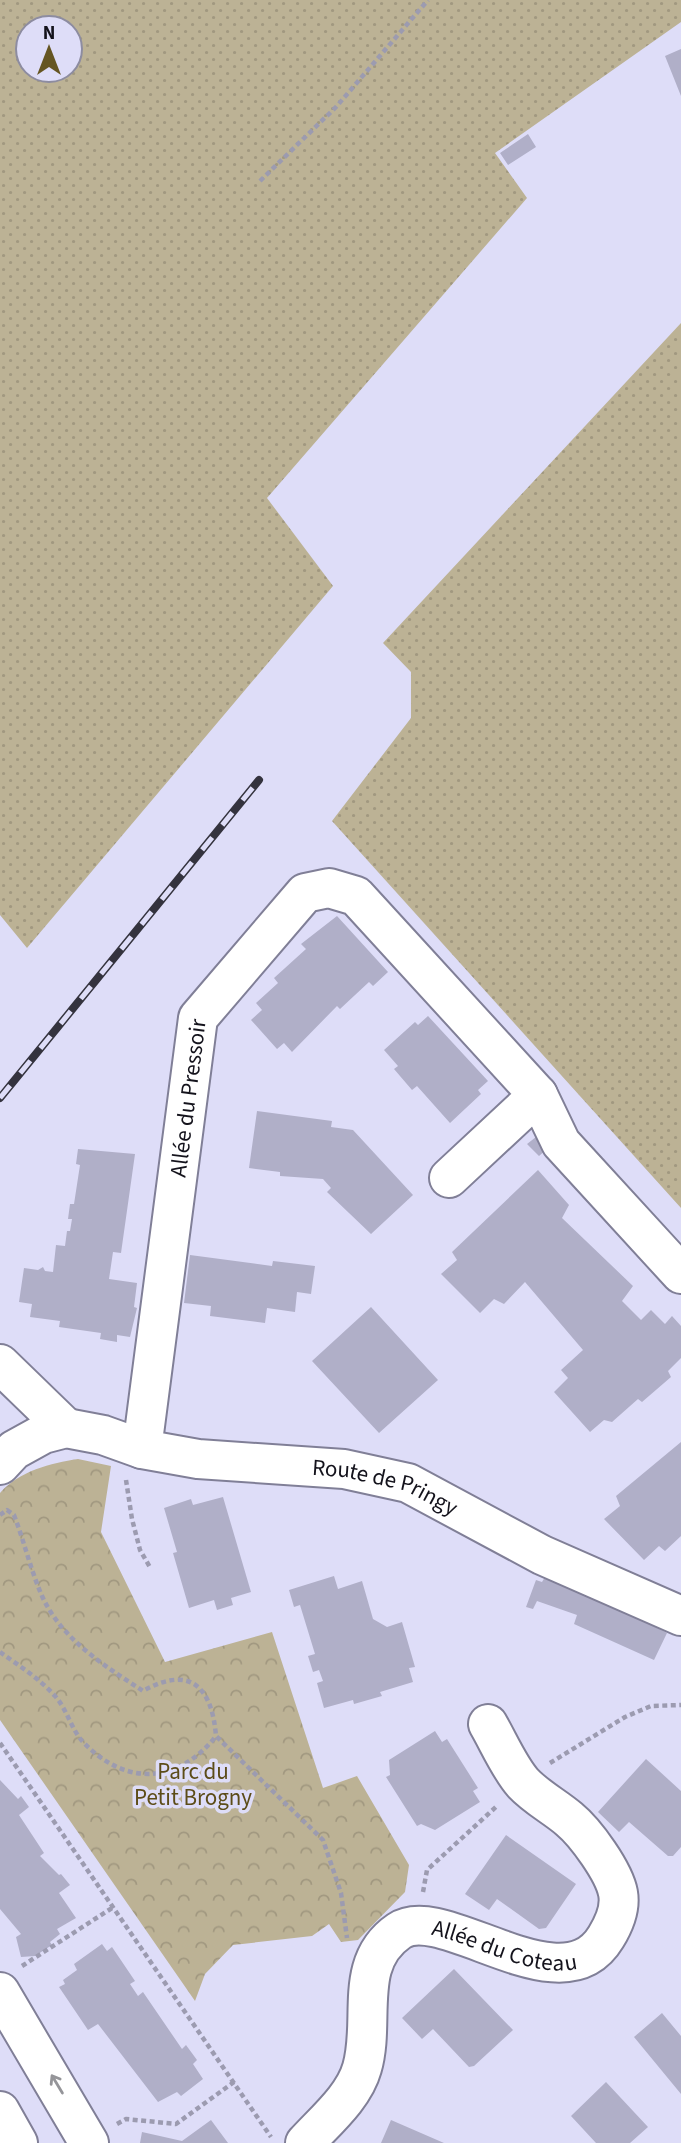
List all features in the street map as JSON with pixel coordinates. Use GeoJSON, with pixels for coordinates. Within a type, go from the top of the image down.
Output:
{"type":"FeatureCollection","features":[{"type":"Feature","properties":{"kind":"street","name":"Allée du Pressoir"},"geometry":{"type":"LineString","coordinates":[[133,1463],[198,1018],[305,893],[330,888],[356,896],[538,1095],[561,1143],[681,1274]]}},
{"type":"Feature","properties":{"kind":"street"},"geometry":{"type":"LineString","coordinates":[[449,1178],[538,1095]]}},
{"type":"Feature","properties":{"kind":"street"},"geometry":{"type":"LineString","coordinates":[[0,1364],[66,1428]]}},
{"type":"Feature","properties":{"kind":"street"},"geometry":{"type":"LineString","coordinates":[[0,1465],[15,1450],[43,1434],[66,1428]]}},
{"type":"Feature","properties":{"kind":"street","name":"Route de Pringy"},"geometry":{"type":"LineString","coordinates":[[66,1428],[103,1436],[133,1463],[198,1460],[344,1469],[408,1483],[542,1555],[681,1616]]}},
{"type":"Feature","properties":{"kind":"street"},"geometry":{"type":"LineString","coordinates":[[488,1724],[523,1783]]}},
{"type":"Feature","properties":{"kind":"street","name":"Allée du Coteau"},"geometry":{"type":"LineString","coordinates":[[290,2142],[346,2098],[362,2070],[369,2036],[368,1979],[376,1955],[400,1930],[417,1927],[436,1929],[544,1962],[563,1963],[584,1959],[601,1945],[616,1921],[619,1899],[616,1879],[572,1822],[523,1783]]}},
{"type":"Feature","properties":{"kind":"street"},"geometry":{"type":"LineString","coordinates":[[5,1993],[90,2141]]}},
{"type":"Feature","properties":{"kind":"street"},"geometry":{"type":"LineString","coordinates":[[0,2111],[18,2143]]}},
{"type":"Feature","properties":{"kind":"path"},"geometry":{"type":"LineString","coordinates":[[260,181],[336,107],[428,0]]}},
{"type":"Feature","properties":{"kind":"path"},"geometry":{"type":"LineString","coordinates":[[133,1463],[132,1519],[141,1550],[151,1569]]}},
{"type":"Feature","properties":{"kind":"path"},"geometry":{"type":"LineString","coordinates":[[0,1515],[7,1510],[10,1502]]}},
{"type":"Feature","properties":{"kind":"path"},"geometry":{"type":"LineString","coordinates":[[7,1510],[14,1515],[41,1595],[53,1616],[92,1658],[143,1691],[169,1681],[187,1680],[200,1686],[214,1712],[216,1736],[323,1840],[341,1893],[348,1974],[368,1979]]}},
{"type":"Feature","properties":{"kind":"path"},"geometry":{"type":"LineString","coordinates":[[0,1652],[55,1696],[81,1740],[119,1768],[147,1775],[163,1775],[194,1758],[216,1736]]}},
{"type":"Feature","properties":{"kind":"path"},"geometry":{"type":"LineString","coordinates":[[563,1754],[633,1713],[651,1706],[681,1705]]}},
{"type":"Feature","properties":{"kind":"path"},"geometry":{"type":"LineString","coordinates":[[0,1742],[234,2082],[290,2142]]}},
{"type":"Feature","properties":{"kind":"path"},"geometry":{"type":"LineString","coordinates":[[427,1870],[523,1783]]}},
{"type":"Feature","properties":{"kind":"path"},"geometry":{"type":"LineString","coordinates":[[5,1993],[112,1908]]}},
{"type":"Feature","properties":{"kind":"path"},"geometry":{"type":"LineString","coordinates":[[90,2141],[125,2119],[176,2124],[234,2082]]}},
{"type":"Feature","properties":{"kind":"green space"},"geometry":{"type":"Polygon","coordinates":[[[0,0],[681,0],[681,22],[495,153],[527,198],[267,498],[333,586],[27,948],[0,915],[0,0]]]}},
{"type":"Feature","properties":{"kind":"green space"},"geometry":{"type":"Polygon","coordinates":[[[681,323],[681,1208],[332,821],[411,718],[411,672],[383,643],[681,323]]]}},
{"type":"Feature","properties":{"kind":"green space","name":"Parc du Petit Brogny"},"geometry":{"type":"Polygon","coordinates":[[[78,1459],[111,1466],[101,1532],[165,1662],[272,1632],[323,1788],[357,1776],[409,1865],[405,1892],[358,1940],[341,1942],[329,1924],[312,1936],[233,1945],[205,1974],[195,2001],[0,1720],[0,1493],[26,1474],[46,1466],[78,1459]]]}},
{"type":"Feature","properties":{"kind":"building"},"geometry":{"type":"Polygon","coordinates":[[[681,49],[681,96],[665,56],[681,49]]]}},
{"type":"Feature","properties":{"kind":"building"},"geometry":{"type":"Polygon","coordinates":[[[528,134],[536,147],[508,165],[500,153],[528,134]]]}},
{"type":"Feature","properties":{"kind":"building"},"geometry":{"type":"Polygon","coordinates":[[[337,916],[388,972],[373,986],[369,982],[340,1009],[337,1006],[292,1052],[284,1043],[277,1049],[251,1020],[262,1010],[256,1003],[278,983],[274,978],[306,949],[301,944],[337,916]]]}},
{"type":"Feature","properties":{"kind":"building"},"geometry":{"type":"Polygon","coordinates":[[[428,1016],[488,1081],[478,1090],[481,1094],[450,1123],[417,1086],[412,1090],[394,1069],[398,1066],[384,1050],[415,1022],[418,1025],[428,1016]]]}},
{"type":"Feature","properties":{"kind":"building"},"geometry":{"type":"Polygon","coordinates":[[[257,1111],[332,1121],[331,1127],[353,1130],[413,1195],[371,1234],[327,1192],[331,1188],[323,1179],[280,1176],[280,1172],[249,1168],[257,1111]]]}},
{"type":"Feature","properties":{"kind":"building"},"geometry":{"type":"Polygon","coordinates":[[[536,1137],[547,1149],[539,1156],[527,1144],[536,1137]]]}},
{"type":"Feature","properties":{"kind":"building"},"geometry":{"type":"Polygon","coordinates":[[[78,1149],[135,1154],[121,1253],[113,1252],[109,1279],[137,1283],[134,1307],[137,1308],[130,1337],[117,1335],[117,1342],[100,1339],[101,1333],[59,1327],[60,1321],[30,1317],[32,1304],[19,1302],[24,1268],[38,1270],[43,1267],[45,1271],[53,1272],[56,1245],[65,1246],[72,1219],[68,1219],[70,1204],[74,1204],[80,1165],[76,1164],[78,1149]]]}},
{"type":"Feature","properties":{"kind":"building"},"geometry":{"type":"Polygon","coordinates":[[[538,1170],[569,1205],[562,1218],[633,1286],[622,1301],[641,1320],[651,1310],[665,1324],[672,1316],[681,1326],[681,1358],[668,1371],[671,1377],[642,1402],[638,1399],[612,1422],[604,1420],[590,1432],[554,1392],[568,1378],[561,1370],[583,1350],[525,1282],[504,1304],[494,1299],[480,1313],[441,1274],[457,1260],[452,1252],[538,1170]]]}},
{"type":"Feature","properties":{"kind":"building"},"geometry":{"type":"Polygon","coordinates":[[[190,1255],[272,1266],[273,1261],[315,1266],[311,1294],[297,1292],[295,1312],[267,1308],[265,1323],[210,1316],[211,1306],[184,1303],[190,1255]]]}},
{"type":"Feature","properties":{"kind":"building"},"geometry":{"type":"Polygon","coordinates":[[[371,1307],[438,1380],[379,1433],[312,1361],[371,1307]]]}},
{"type":"Feature","properties":{"kind":"building"},"geometry":{"type":"Polygon","coordinates":[[[681,1442],[681,1536],[665,1551],[659,1546],[644,1560],[604,1519],[620,1506],[616,1496],[681,1442]]]}},
{"type":"Feature","properties":{"kind":"building"},"geometry":{"type":"Polygon","coordinates":[[[223,1497],[251,1592],[231,1598],[233,1605],[217,1610],[214,1600],[189,1608],[173,1553],[177,1552],[164,1508],[191,1499],[193,1505],[223,1497]]]}},
{"type":"Feature","properties":{"kind":"building"},"geometry":{"type":"Polygon","coordinates":[[[334,1576],[338,1589],[362,1581],[373,1619],[387,1627],[402,1622],[415,1667],[409,1668],[413,1682],[380,1692],[382,1696],[354,1704],[353,1700],[324,1708],[317,1683],[323,1681],[319,1670],[313,1672],[308,1656],[315,1654],[300,1605],[294,1607],[289,1590],[334,1576]]]}},
{"type":"Feature","properties":{"kind":"building"},"geometry":{"type":"Polygon","coordinates":[[[545,1577],[603,1600],[667,1633],[654,1660],[574,1624],[577,1615],[537,1601],[533,1609],[526,1607],[536,1580],[542,1582],[545,1577]]]}},
{"type":"Feature","properties":{"kind":"building"},"geometry":{"type":"Polygon","coordinates":[[[435,1731],[442,1742],[447,1739],[478,1788],[473,1791],[480,1802],[435,1830],[421,1824],[417,1826],[386,1777],[390,1775],[389,1760],[435,1731]]]}},
{"type":"Feature","properties":{"kind":"building"},"geometry":{"type":"Polygon","coordinates":[[[646,1759],[681,1791],[681,1847],[673,1856],[668,1856],[629,1822],[619,1832],[598,1812],[646,1759]]]}},
{"type":"Feature","properties":{"kind":"building"},"geometry":{"type":"Polygon","coordinates":[[[0,1780],[18,1799],[21,1796],[29,1807],[19,1815],[44,1853],[40,1856],[70,1885],[59,1893],[76,1918],[57,1929],[60,1934],[50,1942],[52,1945],[35,1956],[21,1957],[16,1937],[21,1934],[0,1909],[0,1780]]]}},
{"type":"Feature","properties":{"kind":"building"},"geometry":{"type":"Polygon","coordinates":[[[506,1835],[576,1884],[546,1928],[539,1929],[497,1899],[489,1910],[465,1894],[506,1835]]]}},
{"type":"Feature","properties":{"kind":"building"},"geometry":{"type":"Polygon","coordinates":[[[102,1944],[107,1951],[112,1947],[135,1981],[130,1984],[138,1996],[143,1992],[182,2049],[186,2045],[197,2060],[193,2064],[203,2079],[181,2096],[177,2092],[158,2102],[98,2024],[88,2030],[59,1987],[65,1984],[63,1980],[77,1970],[74,1964],[102,1944]]]}},
{"type":"Feature","properties":{"kind":"building"},"geometry":{"type":"Polygon","coordinates":[[[454,1969],[513,2030],[474,2066],[469,2067],[433,2029],[422,2039],[402,2018],[454,1969]]]}},
{"type":"Feature","properties":{"kind":"building"},"geometry":{"type":"Polygon","coordinates":[[[662,2013],[681,2036],[681,2094],[634,2037],[662,2013]]]}},
{"type":"Feature","properties":{"kind":"building"},"geometry":{"type":"Polygon","coordinates":[[[606,2082],[648,2127],[630,2143],[596,2143],[571,2116],[606,2082]]]}},
{"type":"Feature","properties":{"kind":"building"},"geometry":{"type":"Polygon","coordinates":[[[211,2120],[228,2143],[140,2143],[142,2132],[182,2141],[211,2120]]]}},
{"type":"Feature","properties":{"kind":"building"},"geometry":{"type":"Polygon","coordinates":[[[391,2120],[444,2143],[381,2143],[391,2120]]]}},
{"type":"Feature","properties":{"kind":"railway"},"geometry":{"type":"LineString","coordinates":[[0,1098],[259,780]]}}]}
